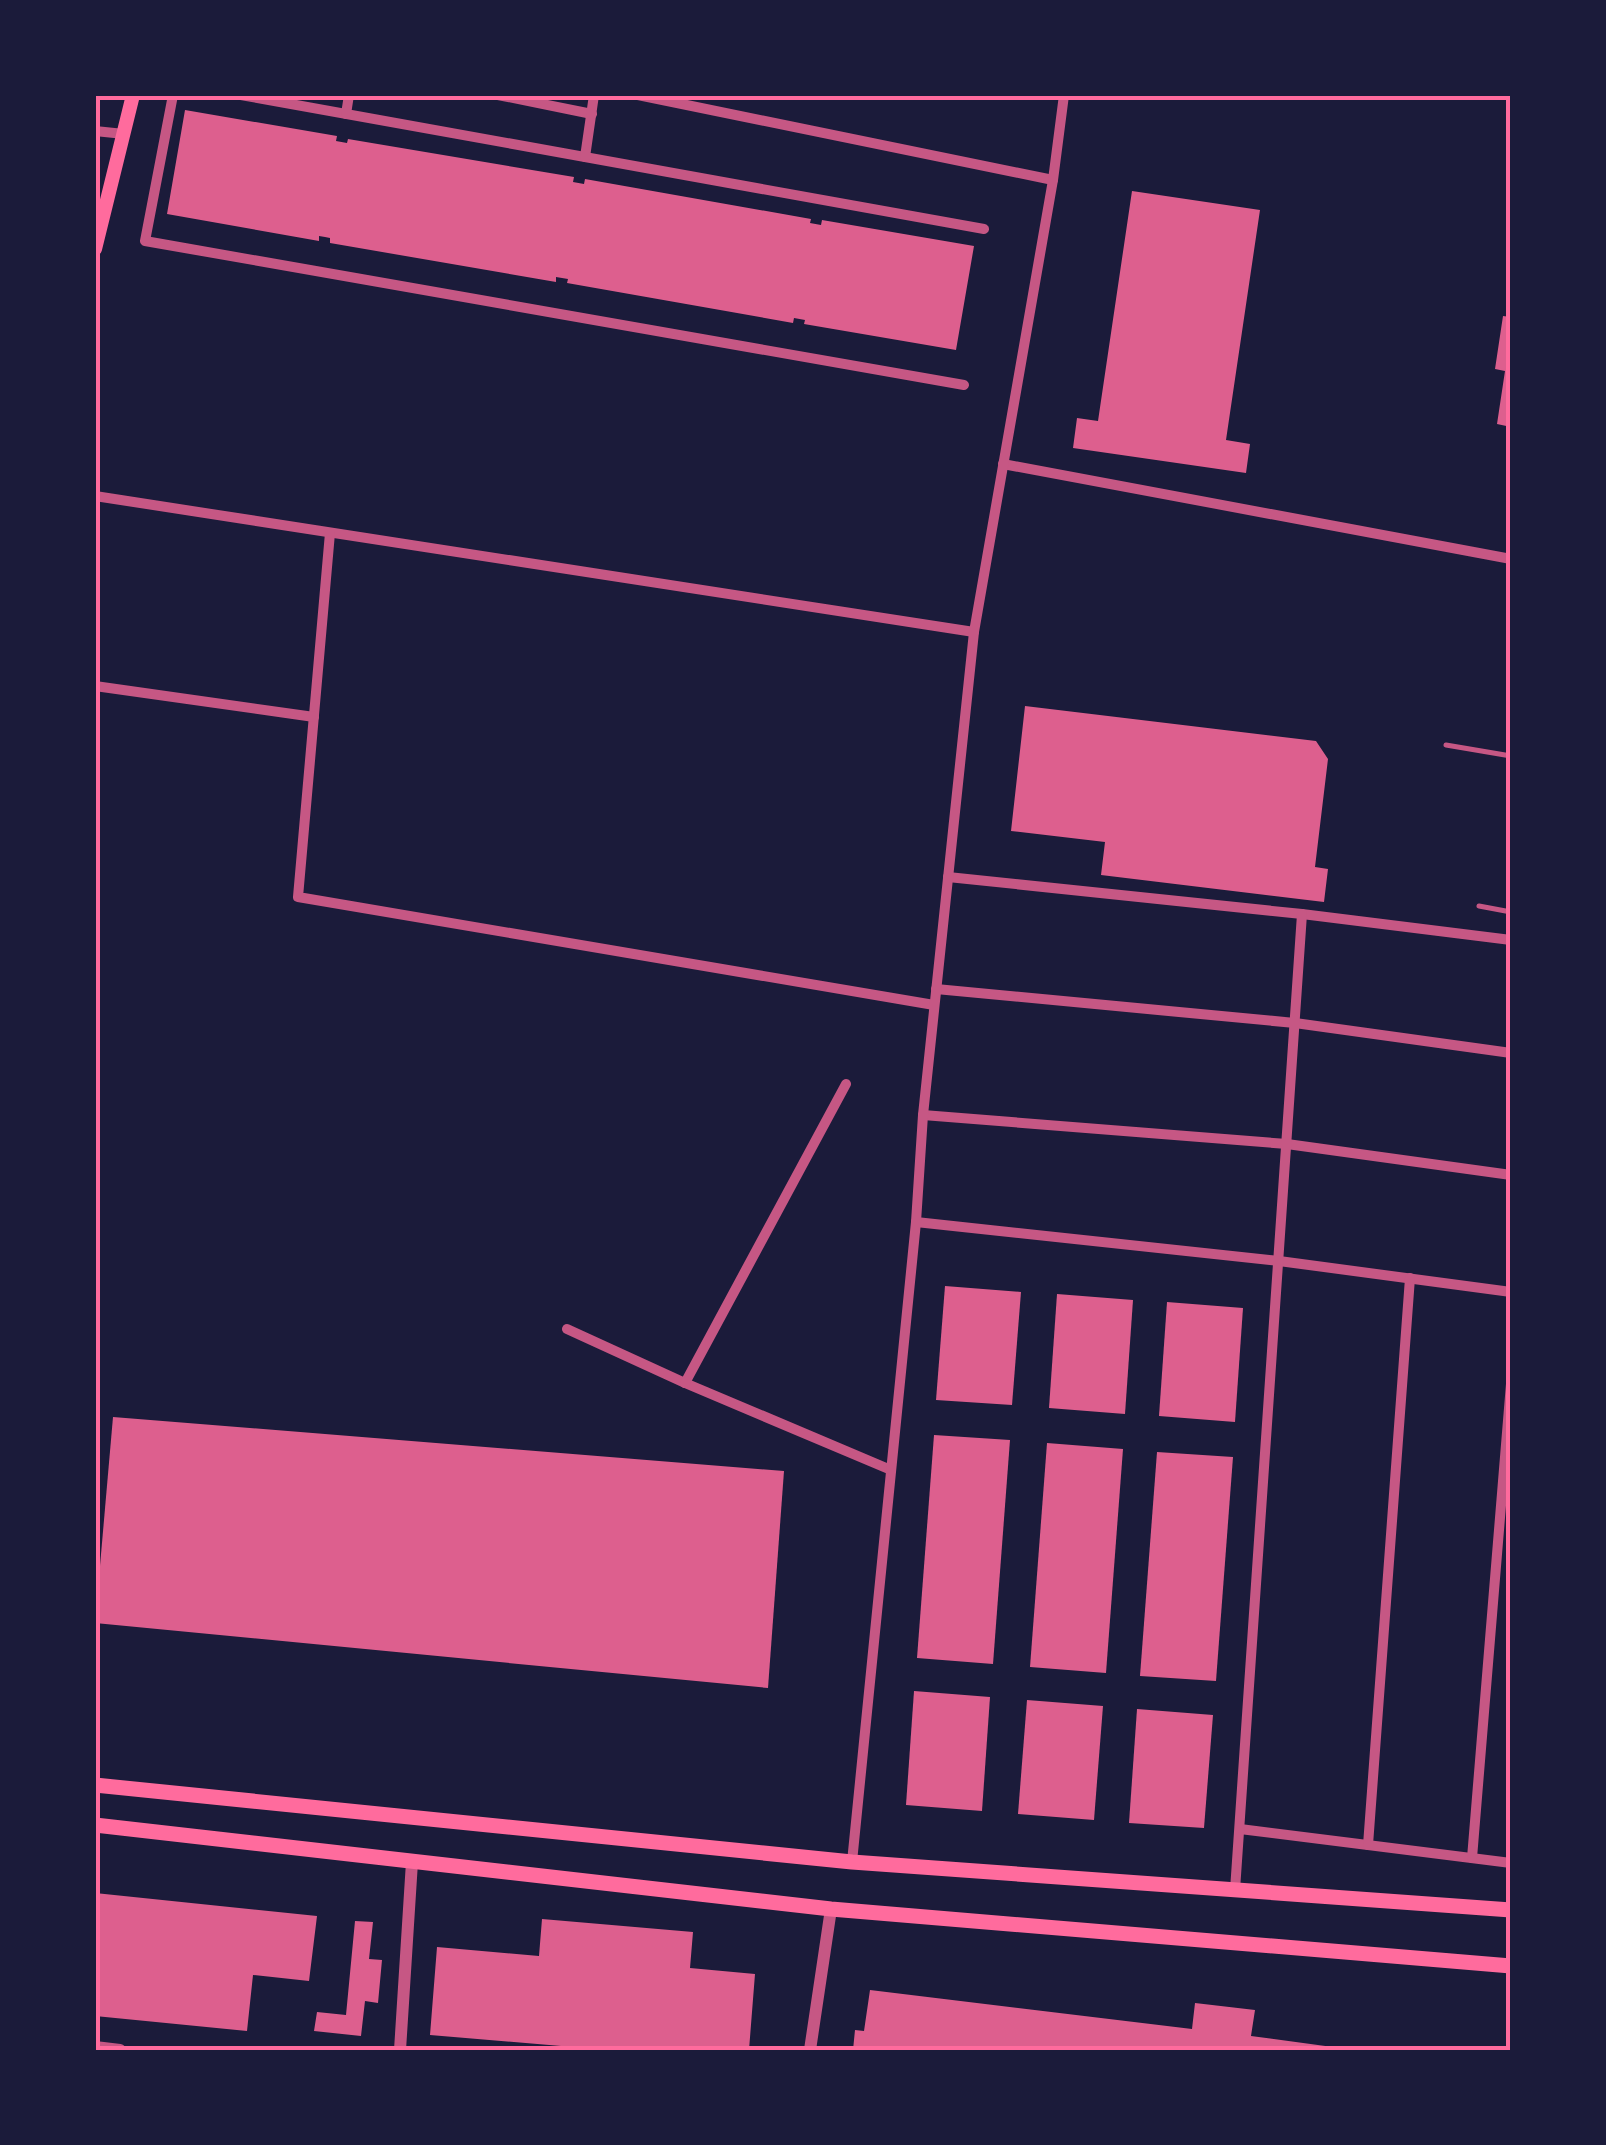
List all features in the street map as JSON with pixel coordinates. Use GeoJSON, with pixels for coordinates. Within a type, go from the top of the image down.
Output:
{"type":"FeatureCollection","features":[{"type":"Feature","properties":{"kind":"main road"},"geometry":{"type":"LineString","coordinates":[[95,249],[133,95]]}},
{"type":"Feature","properties":{"kind":"main road"},"geometry":{"type":"LineString","coordinates":[[95,1786],[852,1862],[1511,1910]]}},
{"type":"Feature","properties":{"kind":"main road"},"geometry":{"type":"LineString","coordinates":[[95,1825],[830,1909],[1511,1966]]}},
{"type":"Feature","properties":{"kind":"street"},"geometry":{"type":"LineString","coordinates":[[173,95],[145,240],[964,385]]}},
{"type":"Feature","properties":{"kind":"street"},"geometry":{"type":"LineString","coordinates":[[241,95],[984,228]]}},
{"type":"Feature","properties":{"kind":"street"},"geometry":{"type":"LineString","coordinates":[[346,114],[350,95]]}},
{"type":"Feature","properties":{"kind":"street"},"geometry":{"type":"LineString","coordinates":[[498,95],[592,114]]}},
{"type":"Feature","properties":{"kind":"street"},"geometry":{"type":"LineString","coordinates":[[585,157],[594,95]]}},
{"type":"Feature","properties":{"kind":"street"},"geometry":{"type":"LineString","coordinates":[[638,95],[1053,180]]}},
{"type":"Feature","properties":{"kind":"street"},"geometry":{"type":"LineString","coordinates":[[852,1862],[916,1222],[922,1115],[974,632],[1053,180],[1064,95]]}},
{"type":"Feature","properties":{"kind":"street"},"geometry":{"type":"LineString","coordinates":[[95,130],[124,134]]}},
{"type":"Feature","properties":{"kind":"street"},"geometry":{"type":"LineString","coordinates":[[1003,464],[1511,560]]}},
{"type":"Feature","properties":{"kind":"street"},"geometry":{"type":"LineString","coordinates":[[95,496],[974,632]]}},
{"type":"Feature","properties":{"kind":"street"},"geometry":{"type":"LineString","coordinates":[[330,533],[298,897],[934,1005]]}},
{"type":"Feature","properties":{"kind":"street"},"geometry":{"type":"LineString","coordinates":[[95,686],[314,717]]}},
{"type":"Feature","properties":{"kind":"street"},"geometry":{"type":"LineString","coordinates":[[948,877],[1511,940]]}},
{"type":"Feature","properties":{"kind":"street"},"geometry":{"type":"LineString","coordinates":[[1235,1890],[1302,914]]}},
{"type":"Feature","properties":{"kind":"street"},"geometry":{"type":"LineString","coordinates":[[936,990],[1295,1024],[1511,1053]]}},
{"type":"Feature","properties":{"kind":"street"},"geometry":{"type":"LineString","coordinates":[[685,1383],[846,1084]]}},
{"type":"Feature","properties":{"kind":"street"},"geometry":{"type":"LineString","coordinates":[[922,1115],[1287,1144],[1511,1174]]}},
{"type":"Feature","properties":{"kind":"street"},"geometry":{"type":"LineString","coordinates":[[916,1222],[1279,1260],[1511,1292]]}},
{"type":"Feature","properties":{"kind":"street"},"geometry":{"type":"LineString","coordinates":[[1368,1845],[1410,1278]]}},
{"type":"Feature","properties":{"kind":"street"},"geometry":{"type":"LineString","coordinates":[[567,1329],[891,1470]]}},
{"type":"Feature","properties":{"kind":"street"},"geometry":{"type":"LineString","coordinates":[[1472,1858],[1511,1384]]}},
{"type":"Feature","properties":{"kind":"street"},"geometry":{"type":"LineString","coordinates":[[1240,1829],[1511,1863]]}},
{"type":"Feature","properties":{"kind":"street"},"geometry":{"type":"LineString","coordinates":[[400,2050],[412,1862]]}},
{"type":"Feature","properties":{"kind":"street"},"geometry":{"type":"LineString","coordinates":[[810,2050],[830,1909]]}},
{"type":"Feature","properties":{"kind":"street"},"geometry":{"type":"LineString","coordinates":[[95,2047],[120,2050]]}},
{"type":"Feature","properties":{"kind":"lane"},"geometry":{"type":"LineString","coordinates":[[1446,746],[1511,756]]}},
{"type":"Feature","properties":{"kind":"lane"},"geometry":{"type":"LineString","coordinates":[[1478,906],[1511,912]]}},
{"type":"Feature","properties":{"kind":"building"},"geometry":{"type":"Polygon","coordinates":[[[185,110],[337,136],[336,141],[347,143],[348,139],[574,177],[573,182],[584,184],[585,179],[811,219],[810,223],[821,225],[822,220],[974,246],[956,350],[804,324],[805,320],[794,318],[793,323],[567,283],[568,279],[556,277],[556,282],[330,243],[330,238],[325,237],[319,236],[319,241],[167,214],[185,110]]]}},
{"type":"Feature","properties":{"kind":"building"},"geometry":{"type":"Polygon","coordinates":[[[1132,191],[1260,210],[1226,440],[1250,444],[1246,473],[1073,448],[1077,418],[1098,421],[1132,191]]]}},
{"type":"Feature","properties":{"kind":"building"},"geometry":{"type":"Polygon","coordinates":[[[1503,316],[1511,317],[1511,427],[1497,424],[1505,371],[1495,369],[1503,316]]]}},
{"type":"Feature","properties":{"kind":"building"},"geometry":{"type":"Polygon","coordinates":[[[1025,706],[1316,741],[1328,759],[1315,867],[1328,869],[1324,902],[1101,875],[1105,842],[1011,831],[1025,706]]]}},
{"type":"Feature","properties":{"kind":"building"},"geometry":{"type":"Polygon","coordinates":[[[945,1286],[1021,1292],[1012,1405],[936,1400],[945,1286]]]}},
{"type":"Feature","properties":{"kind":"building"},"geometry":{"type":"Polygon","coordinates":[[[1057,1294],[1133,1300],[1125,1414],[1049,1408],[1057,1294]]]}},
{"type":"Feature","properties":{"kind":"building"},"geometry":{"type":"Polygon","coordinates":[[[1167,1302],[1243,1308],[1235,1422],[1159,1416],[1167,1302]]]}},
{"type":"Feature","properties":{"kind":"building"},"geometry":{"type":"Polygon","coordinates":[[[113,1417],[784,1471],[768,1688],[95,1623],[113,1417]]]}},
{"type":"Feature","properties":{"kind":"building"},"geometry":{"type":"Polygon","coordinates":[[[934,1435],[1010,1440],[993,1664],[917,1658],[934,1435]]]}},
{"type":"Feature","properties":{"kind":"building"},"geometry":{"type":"Polygon","coordinates":[[[1047,1443],[1123,1449],[1106,1673],[1030,1667],[1047,1443]]]}},
{"type":"Feature","properties":{"kind":"building"},"geometry":{"type":"Polygon","coordinates":[[[1157,1452],[1233,1457],[1216,1681],[1140,1676],[1157,1452]]]}},
{"type":"Feature","properties":{"kind":"building"},"geometry":{"type":"Polygon","coordinates":[[[914,1691],[990,1697],[982,1811],[906,1805],[914,1691]]]}},
{"type":"Feature","properties":{"kind":"building"},"geometry":{"type":"Polygon","coordinates":[[[1027,1700],[1103,1706],[1094,1820],[1018,1814],[1027,1700]]]}},
{"type":"Feature","properties":{"kind":"building"},"geometry":{"type":"Polygon","coordinates":[[[1137,1709],[1213,1715],[1204,1828],[1129,1823],[1137,1709]]]}},
{"type":"Feature","properties":{"kind":"building"},"geometry":{"type":"Polygon","coordinates":[[[95,1893],[317,1916],[309,1981],[253,1975],[247,2031],[95,2016],[95,1893]]]}},
{"type":"Feature","properties":{"kind":"building"},"geometry":{"type":"Polygon","coordinates":[[[542,1919],[693,1932],[690,1968],[755,1974],[749,2050],[608,2050],[430,2035],[437,1947],[539,1956],[542,1919]]]}},
{"type":"Feature","properties":{"kind":"building"},"geometry":{"type":"Polygon","coordinates":[[[355,1921],[373,1922],[369,1959],[382,1960],[378,2003],[365,2001],[361,2036],[314,2031],[317,2012],[346,2015],[355,1921]]]}},
{"type":"Feature","properties":{"kind":"building"},"geometry":{"type":"Polygon","coordinates":[[[870,1990],[1192,2029],[1195,2003],[1255,2010],[1251,2036],[1340,2050],[853,2050],[855,2030],[864,2031],[870,1990]]]}}]}
